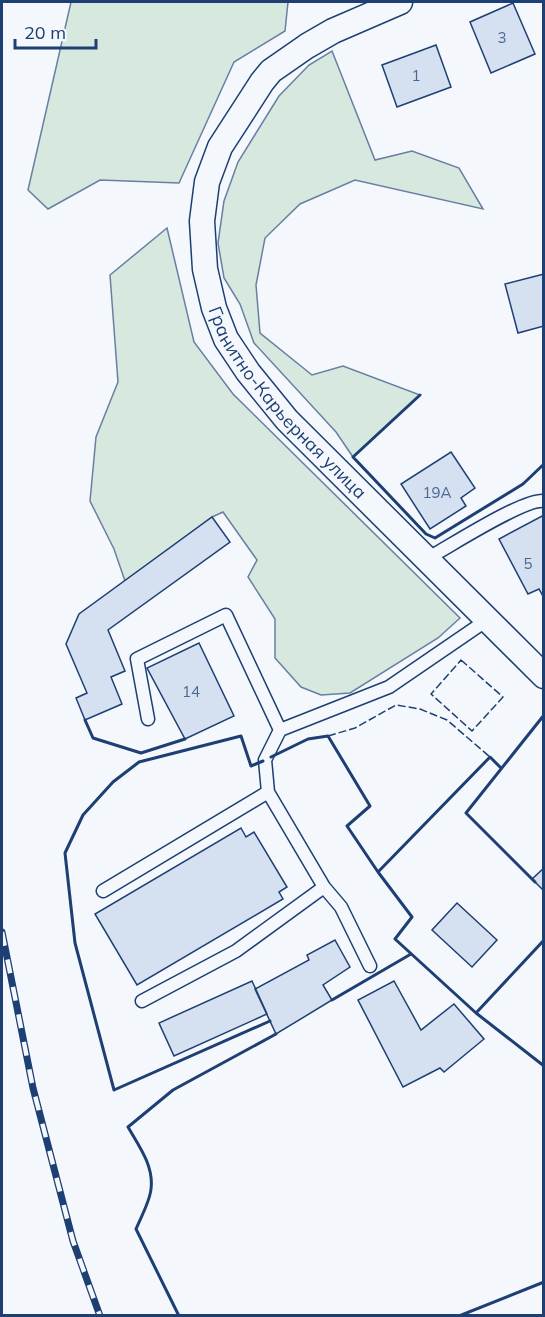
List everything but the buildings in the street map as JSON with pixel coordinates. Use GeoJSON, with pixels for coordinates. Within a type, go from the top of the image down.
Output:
{"type":"FeatureCollection","features":[{"type":"Feature","properties":{"kind":"street","name":"Гранитно-Карьерная улица"},"geometry":{"type":"LineString","coordinates":[[400,2],[333,31],[307,46],[271,71],[241,112],[220,147],[207,182],[202,220],[205,269],[213,308],[226,339],[248,372],[287,420],[428,558],[543,676]]}},
{"type":"Feature","properties":{"kind":"lane"},"geometry":{"type":"LineString","coordinates":[[428,558],[521,507],[543,501]]}},
{"type":"Feature","properties":{"kind":"lane"},"geometry":{"type":"LineString","coordinates":[[148,719],[137,659],[226,615],[280,730]]}},
{"type":"Feature","properties":{"kind":"lane"},"geometry":{"type":"LineString","coordinates":[[370,966],[341,906],[324,887],[268,792],[265,760],[280,730],[388,687],[488,620]]}},
{"type":"Feature","properties":{"kind":"lane"},"geometry":{"type":"LineString","coordinates":[[103,891],[268,792]]}},
{"type":"Feature","properties":{"kind":"lane"},"geometry":{"type":"LineString","coordinates":[[142,1001],[236,951],[324,887]]}},
{"type":"Feature","properties":{"kind":"shaded area"},"geometry":{"type":"Polygon","coordinates":[[[71,2],[288,2],[285,31],[234,62],[179,183],[100,180],[48,209],[28,190],[71,2]]]}},
{"type":"Feature","properties":{"kind":"shaded area"},"geometry":{"type":"Polygon","coordinates":[[[332,51],[375,160],[412,151],[459,168],[483,209],[355,180],[300,204],[265,238],[256,285],[260,333],[312,375],[343,366],[420,395],[353,457],[336,432],[254,343],[240,304],[224,278],[218,243],[224,201],[238,162],[279,96],[309,65],[332,51]]]}},
{"type":"Feature","properties":{"kind":"shaded area"},"geometry":{"type":"Polygon","coordinates":[[[167,228],[194,342],[233,394],[460,618],[438,638],[350,693],[321,695],[301,687],[275,658],[275,619],[248,577],[257,560],[223,512],[212,517],[125,581],[114,549],[90,501],[96,437],[118,382],[110,275],[167,228]]]}},
{"type":"Feature","properties":{"kind":"railway"},"geometry":{"type":"LineString","coordinates":[[2,932],[33,1088],[73,1241],[100,1316]]}},
{"type":"Feature","properties":{"kind":"fence"},"geometry":{"type":"LineString","coordinates":[[461,660],[503,697],[472,731],[431,694],[461,660]]}},
{"type":"Feature","properties":{"kind":"fence"},"geometry":{"type":"LineString","coordinates":[[328,736],[355,728],[396,705],[420,709],[447,720],[490,757]]}},
{"type":"Feature","properties":{"kind":"wall"},"geometry":{"type":"LineString","coordinates":[[420,395],[353,457],[426,534],[435,538],[523,484],[544,464]]}},
{"type":"Feature","properties":{"kind":"wall"},"geometry":{"type":"LineString","coordinates":[[535,882],[466,813],[544,715]]}},
{"type":"Feature","properties":{"kind":"wall"},"geometry":{"type":"LineString","coordinates":[[85,720],[93,738],[141,753],[185,739]]}},
{"type":"Feature","properties":{"kind":"wall"},"geometry":{"type":"LineString","coordinates":[[263,761],[251,766],[241,736],[139,762],[113,782],[83,815],[65,853],[75,943],[114,1090],[270,1021]]}},
{"type":"Feature","properties":{"kind":"wall"},"geometry":{"type":"LineString","coordinates":[[271,757],[308,739],[328,736],[370,806],[347,826],[412,917],[395,939],[476,1013],[544,1066]]}},
{"type":"Feature","properties":{"kind":"wall"},"geometry":{"type":"LineString","coordinates":[[378,872],[490,757],[501,768]]}},
{"type":"Feature","properties":{"kind":"wall"},"geometry":{"type":"LineString","coordinates":[[476,1013],[544,940]]}},
{"type":"Feature","properties":{"kind":"wall"},"geometry":{"type":"LineString","coordinates":[[332,1000],[411,954]]}},
{"type":"Feature","properties":{"kind":"wall"},"geometry":{"type":"LineString","coordinates":[[179,1316],[136,1229],[149,1199],[151,1181],[145,1156],[128,1127],[173,1090],[276,1034]]}},
{"type":"Feature","properties":{"kind":"wall"},"geometry":{"type":"LineString","coordinates":[[459,1316],[544,1282]]}}]}
